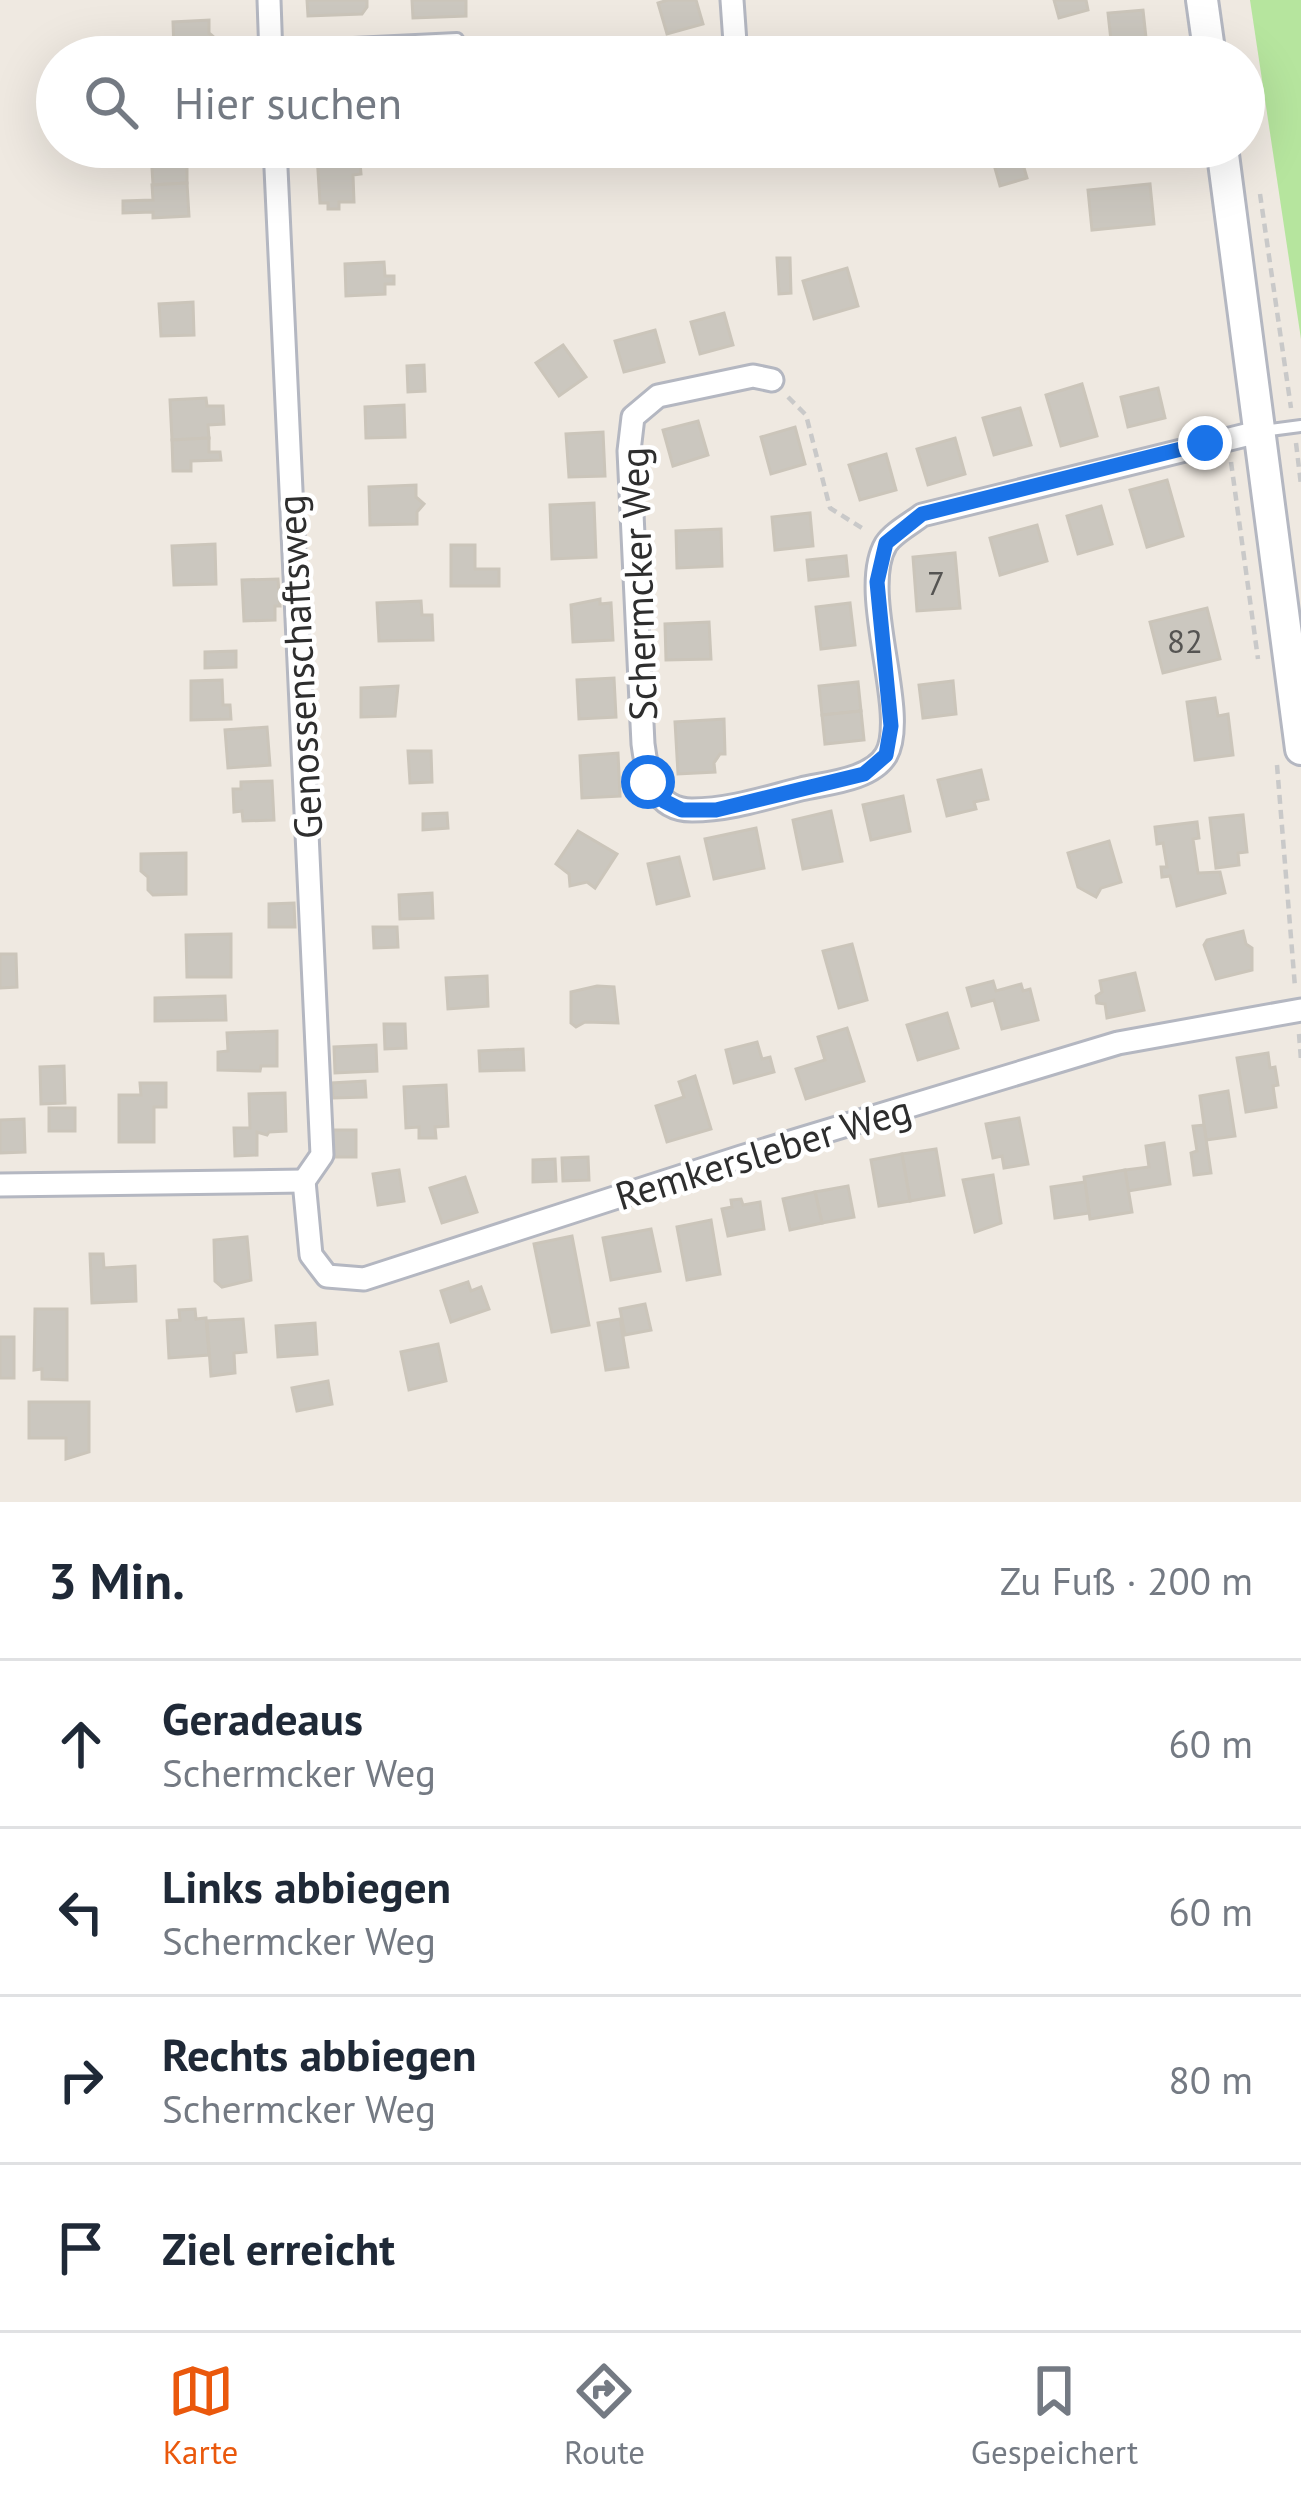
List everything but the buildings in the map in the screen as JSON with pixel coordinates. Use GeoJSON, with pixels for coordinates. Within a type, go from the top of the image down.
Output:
{"type":"FeatureCollection","features":[{"type":"Feature","properties":{"kind":"main road"},"geometry":{"type":"LineString","coordinates":[[1202,0],[1207,36]]}},
{"type":"Feature","properties":{"kind":"main road"},"geometry":{"type":"LineString","coordinates":[[1225,168],[1301,748]]}},
{"type":"Feature","properties":{"kind":"street"},"geometry":{"type":"LineString","coordinates":[[269,0],[270,36]]}},
{"type":"Feature","properties":{"kind":"street"},"geometry":{"type":"LineString","coordinates":[[732,0],[735,36]]}},
{"type":"Feature","properties":{"kind":"street","name":"Genossenschaftsweg"},"geometry":{"type":"LineString","coordinates":[[276,168],[322,1155],[304,1181]]}},
{"type":"Feature","properties":{"kind":"street","name":"Schermcker Weg"},"geometry":{"type":"LineString","coordinates":[[772,380],[753,376],[658,396],[633,417],[629,451],[644,744],[648,782],[664,801],[682,810],[716,810],[864,774],[886,755],[891,726],[877,582],[886,543]]}},
{"type":"Feature","properties":{"kind":"street"},"geometry":{"type":"LineString","coordinates":[[886,543],[922,514],[1258,431]]}},
{"type":"Feature","properties":{"kind":"street","name":"Remkersleber Weg"},"geometry":{"type":"LineString","coordinates":[[304,1181],[311,1255],[327,1276],[364,1280],[741,1157],[1118,1043],[1298,1010]]}},
{"type":"Feature","properties":{"kind":"street"},"geometry":{"type":"LineString","coordinates":[[0,1185],[304,1181]]}},
{"type":"Feature","properties":{"kind":"lane"},"geometry":{"type":"LineString","coordinates":[[1258,431],[1301,426]]}},
{"type":"Feature","properties":{"kind":"path"},"geometry":{"type":"LineString","coordinates":[[772,380],[806,415],[830,508],[886,543]]}},
{"type":"Feature","properties":{"kind":"path"},"geometry":{"type":"LineString","coordinates":[[1299,464],[1301,485]]}},
{"type":"Feature","properties":{"kind":"path"},"geometry":{"type":"LineString","coordinates":[[1298,958],[1301,1060]]}},
{"type":"Feature","properties":{"kind":"green space"},"geometry":{"type":"Polygon","coordinates":[[[1250,0],[1301,0],[1301,339],[1265,100],[1265,36],[1255,36],[1250,0]]]}},
{"type":"Feature","properties":{"kind":"route"},"geometry":{"type":"LineString","coordinates":[[648,782],[664,801],[682,810],[716,810],[864,774],[886,755],[891,726],[877,582],[886,543],[922,514],[1205,443]]}}]}
